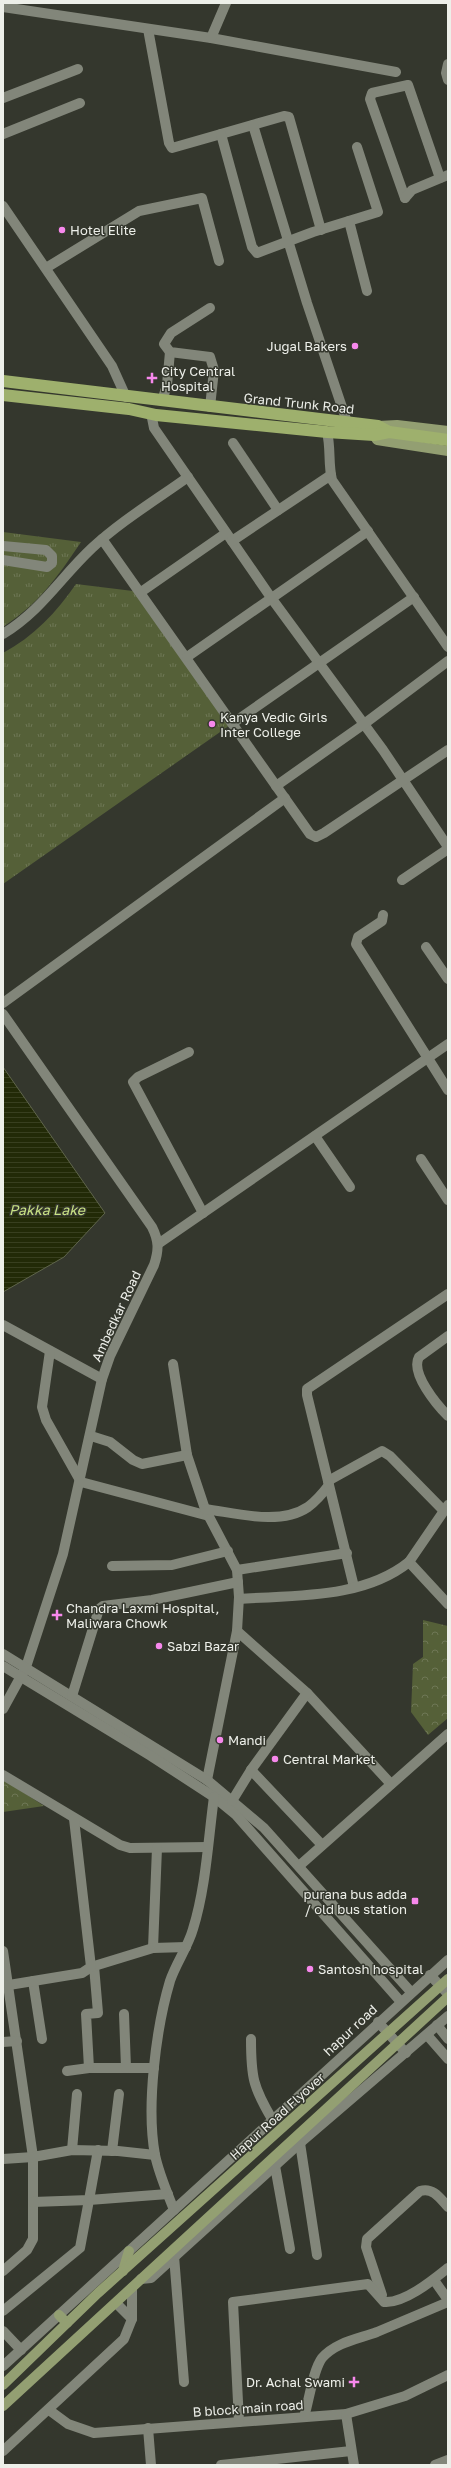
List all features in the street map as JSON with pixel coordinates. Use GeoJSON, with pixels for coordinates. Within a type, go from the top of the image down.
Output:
{"type":"FeatureCollection","features":[{"type":"Feature","properties":{"kind":"highway","name":"Grand Trunk Road"},"geometry":{"type":"LineString","coordinates":[[3,382],[346,422],[376,430]]}},
{"type":"Feature","properties":{"kind":"highway","name":"Grand Trunk Road"},"geometry":{"type":"LineString","coordinates":[[3,395],[129,409],[156,415],[327,432],[376,430]]}},
{"type":"Feature","properties":{"kind":"highway"},"geometry":{"type":"LineString","coordinates":[[376,430],[448,440]]}},
{"type":"Feature","properties":{"kind":"main road"},"geometry":{"type":"LineString","coordinates":[[448,431],[397,425],[376,430],[377,440],[448,451]]}},
{"type":"Feature","properties":{"kind":"main road","name":"Hapur Road Flyover"},"geometry":{"type":"LineString","coordinates":[[123,2271],[448,1979]]}},
{"type":"Feature","properties":{"kind":"main road"},"geometry":{"type":"LineString","coordinates":[[3,2406],[116,2304],[141,2279],[448,1996]]}},
{"type":"Feature","properties":{"kind":"main road"},"geometry":{"type":"LineString","coordinates":[[3,2385],[123,2271],[129,2251]]}},
{"type":"Feature","properties":{"kind":"main road"},"geometry":{"type":"LineString","coordinates":[[59,2315],[67,2323]]}},
{"type":"Feature","properties":{"kind":"street"},"geometry":{"type":"LineString","coordinates":[[211,38],[226,3]]}},
{"type":"Feature","properties":{"kind":"street"},"geometry":{"type":"LineString","coordinates":[[3,7],[211,38],[396,72]]}},
{"type":"Feature","properties":{"kind":"street"},"geometry":{"type":"LineString","coordinates":[[148,29],[169,143],[172,148],[284,116],[289,118],[320,230]]}},
{"type":"Feature","properties":{"kind":"street"},"geometry":{"type":"LineString","coordinates":[[448,64],[446,73],[448,80]]}},
{"type":"Feature","properties":{"kind":"street"},"geometry":{"type":"LineString","coordinates":[[3,98],[78,69]]}},
{"type":"Feature","properties":{"kind":"street"},"geometry":{"type":"LineString","coordinates":[[408,85],[444,176],[412,190],[404,198],[370,99],[372,93],[408,85]]}},
{"type":"Feature","properties":{"kind":"street"},"geometry":{"type":"LineString","coordinates":[[3,134],[80,103]]}},
{"type":"Feature","properties":{"kind":"street"},"geometry":{"type":"LineString","coordinates":[[253,125],[346,422]]}},
{"type":"Feature","properties":{"kind":"street"},"geometry":{"type":"LineString","coordinates":[[221,134],[254,251],[261,252],[289,240],[378,212],[357,147]]}},
{"type":"Feature","properties":{"kind":"street"},"geometry":{"type":"LineString","coordinates":[[46,268],[139,212],[202,198],[219,261]]}},
{"type":"Feature","properties":{"kind":"street"},"geometry":{"type":"LineString","coordinates":[[3,206],[112,366],[126,397]]}},
{"type":"Feature","properties":{"kind":"street"},"geometry":{"type":"LineString","coordinates":[[349,221],[367,291]]}},
{"type":"Feature","properties":{"kind":"street"},"geometry":{"type":"LineString","coordinates":[[162,401],[167,385],[170,352],[164,344],[166,338],[210,308]]}},
{"type":"Feature","properties":{"kind":"street"},"geometry":{"type":"LineString","coordinates":[[170,352],[210,357],[214,370],[210,407]]}},
{"type":"Feature","properties":{"kind":"street"},"geometry":{"type":"LineString","coordinates":[[156,415],[152,418],[154,428],[272,599],[404,779],[448,848],[402,880]]}},
{"type":"Feature","properties":{"kind":"street"},"geometry":{"type":"LineString","coordinates":[[327,432],[330,444],[331,475],[448,648]]}},
{"type":"Feature","properties":{"kind":"street"},"geometry":{"type":"LineString","coordinates":[[233,443],[278,510]]}},
{"type":"Feature","properties":{"kind":"street"},"geometry":{"type":"LineString","coordinates":[[141,592],[229,537],[278,510],[331,475]]}},
{"type":"Feature","properties":{"kind":"street"},"geometry":{"type":"LineString","coordinates":[[3,634],[40,606],[69,572],[102,539],[188,477]]}},
{"type":"Feature","properties":{"kind":"street"},"geometry":{"type":"LineString","coordinates":[[187,657],[368,531]]}},
{"type":"Feature","properties":{"kind":"street"},"geometry":{"type":"LineString","coordinates":[[102,539],[187,657],[310,834],[316,837],[448,750]]}},
{"type":"Feature","properties":{"kind":"street"},"geometry":{"type":"LineString","coordinates":[[3,546],[46,550],[52,556],[52,563],[47,567],[3,560]]}},
{"type":"Feature","properties":{"kind":"street"},"geometry":{"type":"LineString","coordinates":[[233,723],[414,597]]}},
{"type":"Feature","properties":{"kind":"street"},"geometry":{"type":"LineString","coordinates":[[276,786],[364,724],[448,661]]}},
{"type":"Feature","properties":{"kind":"street"},"geometry":{"type":"LineString","coordinates":[[3,1004],[285,798]]}},
{"type":"Feature","properties":{"kind":"street"},"geometry":{"type":"LineString","coordinates":[[383,915],[382,921],[358,938],[356,944],[448,1090]]}},
{"type":"Feature","properties":{"kind":"street"},"geometry":{"type":"LineString","coordinates":[[426,947],[448,979]]}},
{"type":"Feature","properties":{"kind":"street"},"geometry":{"type":"LineString","coordinates":[[5,1020],[148,1221],[158,1238],[158,1244]]}},
{"type":"Feature","properties":{"kind":"street"},"geometry":{"type":"LineString","coordinates":[[158,1244],[448,1044]]}},
{"type":"Feature","properties":{"kind":"street"},"geometry":{"type":"LineString","coordinates":[[189,1052],[138,1077],[133,1082],[203,1213]]}},
{"type":"Feature","properties":{"kind":"street"},"geometry":{"type":"LineString","coordinates":[[315,1136],[350,1187]]}},
{"type":"Feature","properties":{"kind":"street"},"geometry":{"type":"LineString","coordinates":[[421,1159],[448,1200]]}},
{"type":"Feature","properties":{"kind":"street","name":"Ambedkar Road"},"geometry":{"type":"LineString","coordinates":[[3,1709],[23,1672],[63,1554],[81,1482],[102,1379],[110,1356],[154,1265],[158,1244]]}},
{"type":"Feature","properties":{"kind":"street"},"geometry":{"type":"LineString","coordinates":[[354,1587],[347,1553],[310,1410],[307,1389],[448,1294]]}},
{"type":"Feature","properties":{"kind":"street"},"geometry":{"type":"LineString","coordinates":[[3,1325],[102,1379]]}},
{"type":"Feature","properties":{"kind":"street"},"geometry":{"type":"LineString","coordinates":[[448,1336],[418,1357],[416,1362],[417,1372],[421,1380],[448,1416]]}},
{"type":"Feature","properties":{"kind":"street"},"geometry":{"type":"LineString","coordinates":[[50,1351],[42,1407],[46,1420],[81,1482],[207,1513],[288,1515],[307,1508],[329,1483],[382,1451],[390,1456],[445,1508],[409,1562],[379,1580],[354,1587],[319,1593],[239,1599]]}},
{"type":"Feature","properties":{"kind":"street"},"geometry":{"type":"LineString","coordinates":[[173,1364],[187,1455],[207,1513],[237,1570],[238,1582],[239,1599],[237,1631],[207,1780]]}},
{"type":"Feature","properties":{"kind":"street"},"geometry":{"type":"LineString","coordinates":[[91,1436],[110,1442],[133,1460],[142,1464],[187,1455]]}},
{"type":"Feature","properties":{"kind":"street"},"geometry":{"type":"LineString","coordinates":[[112,1566],[172,1565],[228,1551]]}},
{"type":"Feature","properties":{"kind":"street"},"geometry":{"type":"LineString","coordinates":[[237,1570],[347,1553]]}},
{"type":"Feature","properties":{"kind":"street"},"geometry":{"type":"LineString","coordinates":[[409,1562],[448,1604]]}},
{"type":"Feature","properties":{"kind":"street"},"geometry":{"type":"LineString","coordinates":[[72,1696],[99,1609],[103,1606],[152,1600],[238,1582]]}},
{"type":"Feature","properties":{"kind":"street"},"geometry":{"type":"LineString","coordinates":[[237,1631],[307,1693],[391,1784]]}},
{"type":"Feature","properties":{"kind":"street"},"geometry":{"type":"LineString","coordinates":[[3,1654],[23,1672],[214,1797],[247,1826],[401,2002]]}},
{"type":"Feature","properties":{"kind":"street"},"geometry":{"type":"LineString","coordinates":[[3,1666],[23,1672],[72,1696],[207,1780],[264,1828],[411,1992]]}},
{"type":"Feature","properties":{"kind":"street"},"geometry":{"type":"LineString","coordinates":[[232,1801],[251,1770],[307,1693]]}},
{"type":"Feature","properties":{"kind":"street"},"geometry":{"type":"LineString","coordinates":[[299,1866],[448,1734]]}},
{"type":"Feature","properties":{"kind":"street"},"geometry":{"type":"LineString","coordinates":[[251,1770],[322,1845]]}},
{"type":"Feature","properties":{"kind":"street"},"geometry":{"type":"LineString","coordinates":[[3,1775],[74,1819],[120,1845],[157,1848],[208,1847]]}},
{"type":"Feature","properties":{"kind":"street"},"geometry":{"type":"LineString","coordinates":[[174,2210],[155,2155],[152,2129],[154,2068],[162,2017],[170,1982],[194,1928],[208,1847],[214,1797]]}},
{"type":"Feature","properties":{"kind":"street"},"geometry":{"type":"LineString","coordinates":[[74,1819],[98,2013],[86,2014],[89,2068]]}},
{"type":"Feature","properties":{"kind":"street"},"geometry":{"type":"LineString","coordinates":[[153,1948],[157,1848]]}},
{"type":"Feature","properties":{"kind":"street"},"geometry":{"type":"LineString","coordinates":[[9,1985],[82,1973],[93,1966],[153,1948],[186,1947]]}},
{"type":"Feature","properties":{"kind":"street"},"geometry":{"type":"LineString","coordinates":[[3,1951],[33,2157],[31,2245],[3,2271]]}},
{"type":"Feature","properties":{"kind":"street","name":"hapur road"},"geometry":{"type":"LineString","coordinates":[[3,2366],[378,2022],[448,1960]]}},
{"type":"Feature","properties":{"kind":"street"},"geometry":{"type":"LineString","coordinates":[[430,1975],[448,1996]]}},
{"type":"Feature","properties":{"kind":"street"},"geometry":{"type":"LineString","coordinates":[[33,1981],[42,2039]]}},
{"type":"Feature","properties":{"kind":"street"},"geometry":{"type":"LineString","coordinates":[[124,2014],[126,2068]]}},
{"type":"Feature","properties":{"kind":"street"},"geometry":{"type":"LineString","coordinates":[[141,2279],[152,2278],[174,2256],[300,2143],[448,2016]]}},
{"type":"Feature","properties":{"kind":"street"},"geometry":{"type":"LineString","coordinates":[[378,2022],[406,2053]]}},
{"type":"Feature","properties":{"kind":"street"},"geometry":{"type":"LineString","coordinates":[[437,2026],[448,2039]]}},
{"type":"Feature","properties":{"kind":"street"},"geometry":{"type":"LineString","coordinates":[[427,2035],[448,2059]]}},
{"type":"Feature","properties":{"kind":"street"},"geometry":{"type":"LineString","coordinates":[[251,2039],[252,2076],[257,2092],[272,2119]]}},
{"type":"Feature","properties":{"kind":"street"},"geometry":{"type":"LineString","coordinates":[[3,2042],[17,2041]]}},
{"type":"Feature","properties":{"kind":"street"},"geometry":{"type":"LineString","coordinates":[[67,2071],[89,2068],[154,2068]]}},
{"type":"Feature","properties":{"kind":"street"},"geometry":{"type":"LineString","coordinates":[[72,2150],[77,2094]]}},
{"type":"Feature","properties":{"kind":"street"},"geometry":{"type":"LineString","coordinates":[[112,2151],[119,2094]]}},
{"type":"Feature","properties":{"kind":"street"},"geometry":{"type":"LineString","coordinates":[[300,2143],[316,2255]]}},
{"type":"Feature","properties":{"kind":"street"},"geometry":{"type":"LineString","coordinates":[[3,2159],[33,2157],[72,2150],[98,2150],[155,2155]]}},
{"type":"Feature","properties":{"kind":"street"},"geometry":{"type":"LineString","coordinates":[[3,2311],[80,2248],[98,2150]]}},
{"type":"Feature","properties":{"kind":"street"},"geometry":{"type":"LineString","coordinates":[[275,2166],[290,2249]]}},
{"type":"Feature","properties":{"kind":"street"},"geometry":{"type":"LineString","coordinates":[[384,2302],[366,2247],[367,2239],[370,2234],[420,2190],[425,2189],[434,2192],[448,2207]]}},
{"type":"Feature","properties":{"kind":"street"},"geometry":{"type":"LineString","coordinates":[[33,2202],[89,2200],[168,2194]]}},
{"type":"Feature","properties":{"kind":"street"},"geometry":{"type":"LineString","coordinates":[[174,2256],[184,2382]]}},
{"type":"Feature","properties":{"kind":"street"},"geometry":{"type":"LineString","coordinates":[[384,2302],[401,2299],[434,2280],[448,2268]]}},
{"type":"Feature","properties":{"kind":"street"},"geometry":{"type":"LineString","coordinates":[[304,2417],[322,2358],[342,2343],[377,2332],[448,2301],[434,2280]]}},
{"type":"Feature","properties":{"kind":"street"},"geometry":{"type":"LineString","coordinates":[[239,2422],[233,2302],[368,2284],[384,2302]]}},
{"type":"Feature","properties":{"kind":"street"},"geometry":{"type":"LineString","coordinates":[[3,2450],[49,2410],[119,2345],[129,2331],[132,2319],[132,2288]]}},
{"type":"Feature","properties":{"kind":"street"},"geometry":{"type":"LineString","coordinates":[[116,2304],[132,2319]]}},
{"type":"Feature","properties":{"kind":"street"},"geometry":{"type":"LineString","coordinates":[[3,2331],[21,2350]]}},
{"type":"Feature","properties":{"kind":"street","name":"B block main road"},"geometry":{"type":"LineString","coordinates":[[49,2410],[68,2424],[94,2433],[346,2414],[405,2396],[448,2375]]}},
{"type":"Feature","properties":{"kind":"street"},"geometry":{"type":"LineString","coordinates":[[346,2414],[354,2465]]}},
{"type":"Feature","properties":{"kind":"street"},"geometry":{"type":"LineString","coordinates":[[148,2428],[151,2465]]}},
{"type":"Feature","properties":{"kind":"street"},"geometry":{"type":"LineString","coordinates":[[221,2465],[284,2461],[352,2451]]}},
{"type":"Feature","properties":{"kind":"street"},"geometry":{"type":"LineString","coordinates":[[435,2465],[448,2460]]}},
{"type":"Feature","properties":{"kind":"green space"},"geometry":{"type":"Polygon","coordinates":[[[3,532],[81,542],[55,579],[37,599],[16,618],[3,627],[3,532]]]}},
{"type":"Feature","properties":{"kind":"green space"},"geometry":{"type":"Polygon","coordinates":[[[76,584],[141,592],[233,723],[3,884],[3,653],[14,647],[44,623],[76,584]]]}},
{"type":"Feature","properties":{"kind":"green space"},"geometry":{"type":"Polygon","coordinates":[[[423,1620],[448,1626],[448,1718],[428,1735],[411,1712],[413,1664],[423,1657],[423,1620]]]}},
{"type":"Feature","properties":{"kind":"green space"},"geometry":{"type":"Polygon","coordinates":[[[3,1779],[44,1806],[3,1812],[3,1779]]]}},
{"type":"Feature","properties":{"kind":"water","name":"Pakka Lake"},"geometry":{"type":"Polygon","coordinates":[[[3,1067],[105,1213],[64,1257],[3,1292],[3,1067]]]}},
{"type":"Feature","properties":{"kind":"place","name":"Hotel Elite"},"geometry":{"type":"Point","coordinates":[62,230]}},
{"type":"Feature","properties":{"kind":"place","name":"Jugal Bakers"},"geometry":{"type":"Point","coordinates":[355,346]}},
{"type":"Feature","properties":{"kind":"place","name":"City Central Hospital"},"geometry":{"type":"Point","coordinates":[152,378]}},
{"type":"Feature","properties":{"kind":"place","name":"Kanya Vedic Girls Inter College"},"geometry":{"type":"Point","coordinates":[212,724]}},
{"type":"Feature","properties":{"kind":"place","name":"Chandra Laxmi Hospital, Maliwara Chowk"},"geometry":{"type":"Point","coordinates":[57,1615]}},
{"type":"Feature","properties":{"kind":"place","name":"Sabzi Bazar"},"geometry":{"type":"Point","coordinates":[159,1646]}},
{"type":"Feature","properties":{"kind":"place","name":"Mandi"},"geometry":{"type":"Point","coordinates":[220,1740]}},
{"type":"Feature","properties":{"kind":"place","name":"Central Market"},"geometry":{"type":"Point","coordinates":[275,1759]}},
{"type":"Feature","properties":{"kind":"place","name":"purana bus adda / old bus station"},"geometry":{"type":"Point","coordinates":[415,1901]}},
{"type":"Feature","properties":{"kind":"place","name":"Santosh hospital"},"geometry":{"type":"Point","coordinates":[310,1969]}},
{"type":"Feature","properties":{"kind":"place","name":"Dr. Achal Swami"},"geometry":{"type":"Point","coordinates":[354,2382]}}]}
